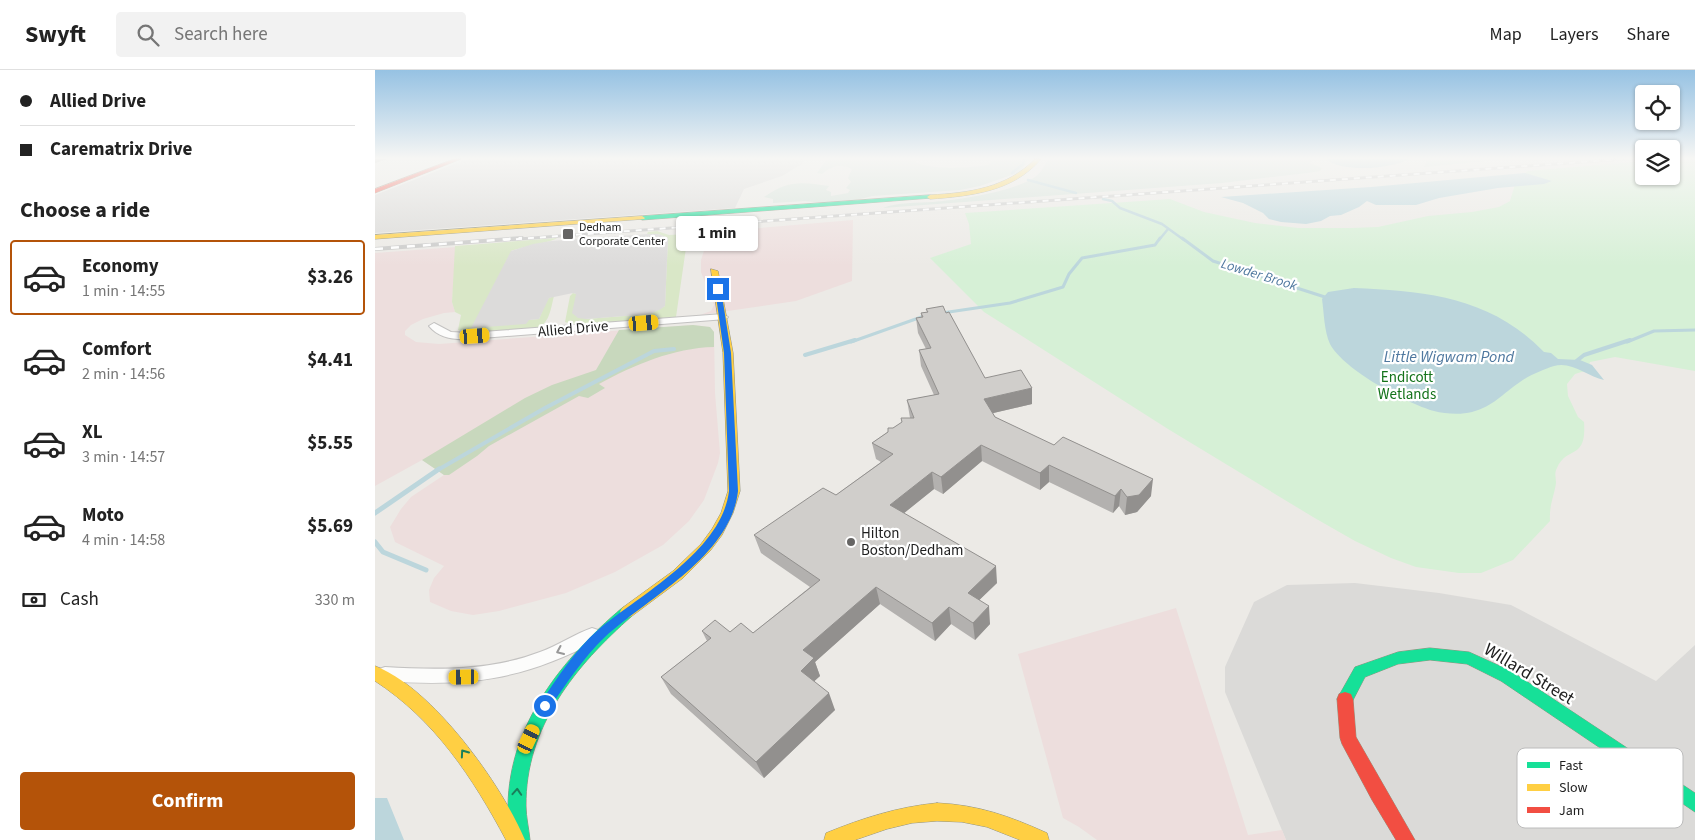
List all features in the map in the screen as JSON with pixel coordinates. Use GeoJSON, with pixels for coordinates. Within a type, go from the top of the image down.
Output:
{"type":"FeatureCollection","features":[{"type":"Feature","properties":{"kind":"main road"},"geometry":{"type":"LineString","coordinates":[[375,237],[954,195]]}},
{"type":"Feature","properties":{"kind":"main road"},"geometry":{"type":"LineString","coordinates":[[521,840],[516,802],[517,776],[529,739],[545,706],[563,678],[589,647],[618,619],[696,557],[715,537],[732,505],[734,491],[728,353],[715,271]]}},
{"type":"Feature","properties":{"kind":"main road","name":"Willard Street"},"geometry":{"type":"LineString","coordinates":[[1406,840],[1377,794],[1348,738],[1344,700],[1360,672],[1398,658],[1430,654],[1469,658],[1506,676],[1613,748]]}},
{"type":"Feature","properties":{"kind":"main road"},"geometry":{"type":"LineString","coordinates":[[376,673],[394,682],[415,700],[458,746],[488,788],[516,840]]}},
{"type":"Feature","properties":{"kind":"main road","name":"Willard Street"},"geometry":{"type":"LineString","coordinates":[[1683,795],[1695,803]]}},
{"type":"Feature","properties":{"kind":"main road"},"geometry":{"type":"LineString","coordinates":[[833,840],[869,824],[914,813],[941,810],[991,816],[1041,840]]}},
{"type":"Feature","properties":{"kind":"street","name":"Allied Drive"},"geometry":{"type":"LineString","coordinates":[[433,326],[445,334],[468,337],[723,316]]}},
{"type":"Feature","properties":{"kind":"street"},"geometry":{"type":"LineString","coordinates":[[376,673],[464,677],[495,672],[536,661],[561,651],[618,619]]}},
{"type":"Feature","properties":{"kind":"shaded area"},"geometry":{"type":"Polygon","coordinates":[[[375,195],[741,195],[735,208],[375,233],[375,195]]]}},
{"type":"Feature","properties":{"kind":"shaded area"},"geometry":{"type":"Polygon","coordinates":[[[767,195],[888,195],[872,196],[849,202],[823,203],[805,201],[773,203],[773,199],[764,197],[767,195]]]}},
{"type":"Feature","properties":{"kind":"shaded area"},"geometry":{"type":"Polygon","coordinates":[[[980,195],[1060,195],[883,208],[901,204],[980,195]]]}},
{"type":"Feature","properties":{"kind":"shaded area"},"geometry":{"type":"Polygon","coordinates":[[[853,220],[852,281],[796,301],[700,315],[711,311],[714,305],[701,272],[701,260],[709,235],[713,232],[853,220]]]}},
{"type":"Feature","properties":{"kind":"shaded area"},"geometry":{"type":"Polygon","coordinates":[[[658,234],[668,238],[665,306],[661,309],[650,314],[578,318],[572,313],[576,294],[573,293],[549,298],[539,319],[529,320],[526,324],[471,328],[511,251],[551,241],[658,234]]]}},
{"type":"Feature","properties":{"kind":"shaded area"},"geometry":{"type":"Polygon","coordinates":[[[456,247],[452,302],[455,312],[423,319],[411,325],[405,331],[405,335],[416,342],[439,344],[693,325],[710,327],[714,332],[715,393],[720,453],[704,500],[689,521],[663,545],[615,572],[566,593],[499,611],[473,615],[451,611],[430,602],[429,590],[434,578],[444,566],[395,542],[390,527],[411,497],[444,475],[422,460],[375,486],[375,253],[456,247]]]}},
{"type":"Feature","properties":{"kind":"shaded area"},"geometry":{"type":"Polygon","coordinates":[[[1355,583],[1439,593],[1511,605],[1656,681],[1695,645],[1695,840],[1286,840],[1225,692],[1225,667],[1254,602],[1287,585],[1355,583]]]}},
{"type":"Feature","properties":{"kind":"shaded area"},"geometry":{"type":"Polygon","coordinates":[[[1176,608],[1248,835],[1282,830],[1286,840],[1097,840],[1063,818],[1018,654],[1176,608]]]}},
{"type":"Feature","properties":{"kind":"green space","name":"Endicott Wetlands"},"geometry":{"type":"Polygon","coordinates":[[[1512,195],[1695,195],[1695,371],[1615,357],[1590,362],[1588,370],[1575,374],[1567,384],[1568,396],[1578,417],[1584,422],[1584,434],[1579,448],[1561,461],[1556,470],[1556,483],[1550,521],[1513,560],[1481,573],[1459,573],[1416,567],[1391,558],[1355,541],[1313,517],[1168,429],[984,312],[930,258],[971,244],[969,224],[965,213],[1170,199],[1204,212],[1255,223],[1298,228],[1351,228],[1378,227],[1428,216],[1472,212],[1499,207],[1510,201],[1512,195]]]}},
{"type":"Feature","properties":{"kind":"green space"},"geometry":{"type":"Polygon","coordinates":[[[657,231],[669,235],[688,234],[676,317],[601,324],[573,324],[565,322],[570,296],[573,293],[576,294],[586,319],[650,314],[665,306],[668,238],[658,234],[647,234],[648,232],[657,231]]]}},
{"type":"Feature","properties":{"kind":"green space"},"geometry":{"type":"Polygon","coordinates":[[[557,238],[511,251],[529,320],[539,319],[547,299],[554,296],[546,322],[543,325],[534,329],[512,331],[473,332],[458,330],[461,315],[455,312],[452,302],[455,246],[557,238]]]}},
{"type":"Feature","properties":{"kind":"green space"},"geometry":{"type":"Polygon","coordinates":[[[693,325],[710,327],[714,332],[714,347],[669,354],[626,370],[599,384],[605,388],[588,398],[579,396],[489,446],[449,475],[444,475],[422,460],[525,398],[552,385],[596,370],[619,330],[693,325]]]}},
{"type":"Feature","properties":{"kind":"water"},"geometry":{"type":"Polygon","coordinates":[[[1252,195],[1457,195],[1416,205],[1376,205],[1367,201],[1341,215],[1330,216],[1321,221],[1306,224],[1269,219],[1263,213],[1243,203],[1221,197],[1252,195]]]}},
{"type":"Feature","properties":{"kind":"water","name":"Little Wigwam Pond"},"geometry":{"type":"Polygon","coordinates":[[[1354,288],[1432,295],[1480,308],[1502,319],[1524,334],[1544,352],[1551,353],[1558,359],[1580,360],[1592,365],[1604,380],[1574,367],[1554,366],[1527,377],[1492,403],[1472,412],[1463,414],[1448,413],[1422,407],[1392,393],[1362,375],[1337,354],[1330,344],[1325,328],[1322,299],[1328,292],[1354,288]]]}},
{"type":"Feature","properties":{"kind":"water"},"geometry":{"type":"Polygon","coordinates":[[[375,798],[387,798],[404,840],[375,840],[375,798]]]}},
{"type":"Feature","properties":{"kind":"building","name":"Hilton Boston/Dedham"},"geometry":{"type":"Polygon","coordinates":[[[943,306],[946,313],[949,312],[985,378],[1021,370],[1032,388],[984,399],[995,417],[1054,445],[1063,437],[1153,479],[1139,495],[1127,497],[1121,489],[1115,496],[1049,465],[1040,473],[981,445],[941,477],[932,472],[890,505],[996,566],[968,593],[989,606],[973,623],[949,607],[932,623],[876,587],[803,650],[814,658],[801,671],[829,693],[756,762],[661,677],[711,638],[702,631],[715,620],[730,632],[741,623],[753,633],[820,580],[754,535],[823,488],[836,495],[893,454],[872,443],[888,432],[888,428],[893,428],[902,422],[901,418],[914,418],[907,400],[939,394],[919,350],[931,348],[916,318],[923,317],[921,313],[928,312],[926,309],[943,306]]]}},
{"type":"Feature","properties":{"kind":"waterway","name":"Lowder Brook"},"geometry":{"type":"LineString","coordinates":[[1103,199],[1112,201],[1120,208],[1162,224],[1184,240]]}},
{"type":"Feature","properties":{"kind":"waterway"},"geometry":{"type":"LineString","coordinates":[[1159,240],[1168,229]]}},
{"type":"Feature","properties":{"kind":"waterway"},"geometry":{"type":"LineString","coordinates":[[942,313],[1010,303],[1063,287],[1069,274],[1082,258],[1155,245],[1160,238]]}},
{"type":"Feature","properties":{"kind":"waterway","name":"Lowder Brook"},"geometry":{"type":"LineString","coordinates":[[1182,238],[1213,261],[1328,298]]}},
{"type":"Feature","properties":{"kind":"waterway"},"geometry":{"type":"LineString","coordinates":[[851,342],[927,315]]}},
{"type":"Feature","properties":{"kind":"waterway"},"geometry":{"type":"LineString","coordinates":[[1627,342],[1654,331],[1695,330]]}},
{"type":"Feature","properties":{"kind":"waterway"},"geometry":{"type":"LineString","coordinates":[[805,355],[855,340]]}},
{"type":"Feature","properties":{"kind":"waterway"},"geometry":{"type":"LineString","coordinates":[[1574,363],[1584,355],[1630,340]]}},
{"type":"Feature","properties":{"kind":"waterway"},"geometry":{"type":"LineString","coordinates":[[437,471],[545,408],[654,351],[674,349]]}},
{"type":"Feature","properties":{"kind":"waterway"},"geometry":{"type":"LineString","coordinates":[[375,513],[437,471]]}},
{"type":"Feature","properties":{"kind":"waterway"},"geometry":{"type":"LineString","coordinates":[[375,542],[383,552],[426,570]]}},
{"type":"Feature","properties":{"kind":"railway"},"geometry":{"type":"LineString","coordinates":[[504,240],[1127,195]]}},
{"type":"Feature","properties":{"kind":"railway"},"geometry":{"type":"LineString","coordinates":[[375,249],[522,238]]}},
{"type":"Feature","properties":{"kind":"traffic: fast"},"geometry":{"type":"LineString","coordinates":[[642,218],[930,197]]}},
{"type":"Feature","properties":{"kind":"traffic: fast"},"geometry":{"type":"LineString","coordinates":[[521,840],[517,807],[520,774],[528,742],[541,712],[558,684],[579,657],[602,633],[627,612]]}},
{"type":"Feature","properties":{"kind":"traffic: fast"},"geometry":{"type":"LineString","coordinates":[[1345,699],[1360,672],[1398,658],[1430,654],[1469,658],[1506,676],[1613,748]]}},
{"type":"Feature","properties":{"kind":"traffic: fast"},"geometry":{"type":"LineString","coordinates":[[1683,795],[1695,803]]}},
{"type":"Feature","properties":{"kind":"traffic: slow"},"geometry":{"type":"LineString","coordinates":[[930,197],[960,195]]}},
{"type":"Feature","properties":{"kind":"traffic: slow"},"geometry":{"type":"LineString","coordinates":[[375,237],[642,218]]}},
{"type":"Feature","properties":{"kind":"traffic: slow"},"geometry":{"type":"LineString","coordinates":[[627,612],[693,562],[706,548],[727,513],[734,491],[728,353],[714,271]]}},
{"type":"Feature","properties":{"kind":"traffic: slow"},"geometry":{"type":"LineString","coordinates":[[375,673],[399,688],[440,725],[474,768],[516,840]]}},
{"type":"Feature","properties":{"kind":"traffic: slow"},"geometry":{"type":"LineString","coordinates":[[833,840],[887,820],[912,814],[937,812],[962,813],[987,818],[1013,827],[1040,840]]}},
{"type":"Feature","properties":{"kind":"traffic: jam"},"geometry":{"type":"LineString","coordinates":[[1345,699],[1348,738],[1378,794],[1406,840]]}},
{"type":"Feature","properties":{"kind":"place","name":"Dedham Corporate Center"},"geometry":{"type":"Point","coordinates":[568,234]}},
{"type":"Feature","properties":{"kind":"place","name":"Hilton Boston/Dedham"},"geometry":{"type":"Point","coordinates":[851,542]}},
{"type":"Feature","properties":{"kind":"route"},"geometry":{"type":"LineString","coordinates":[[545,706],[563,678],[601,634],[681,571],[706,547],[725,521],[732,505],[734,491],[728,353],[718,289]]}}]}
